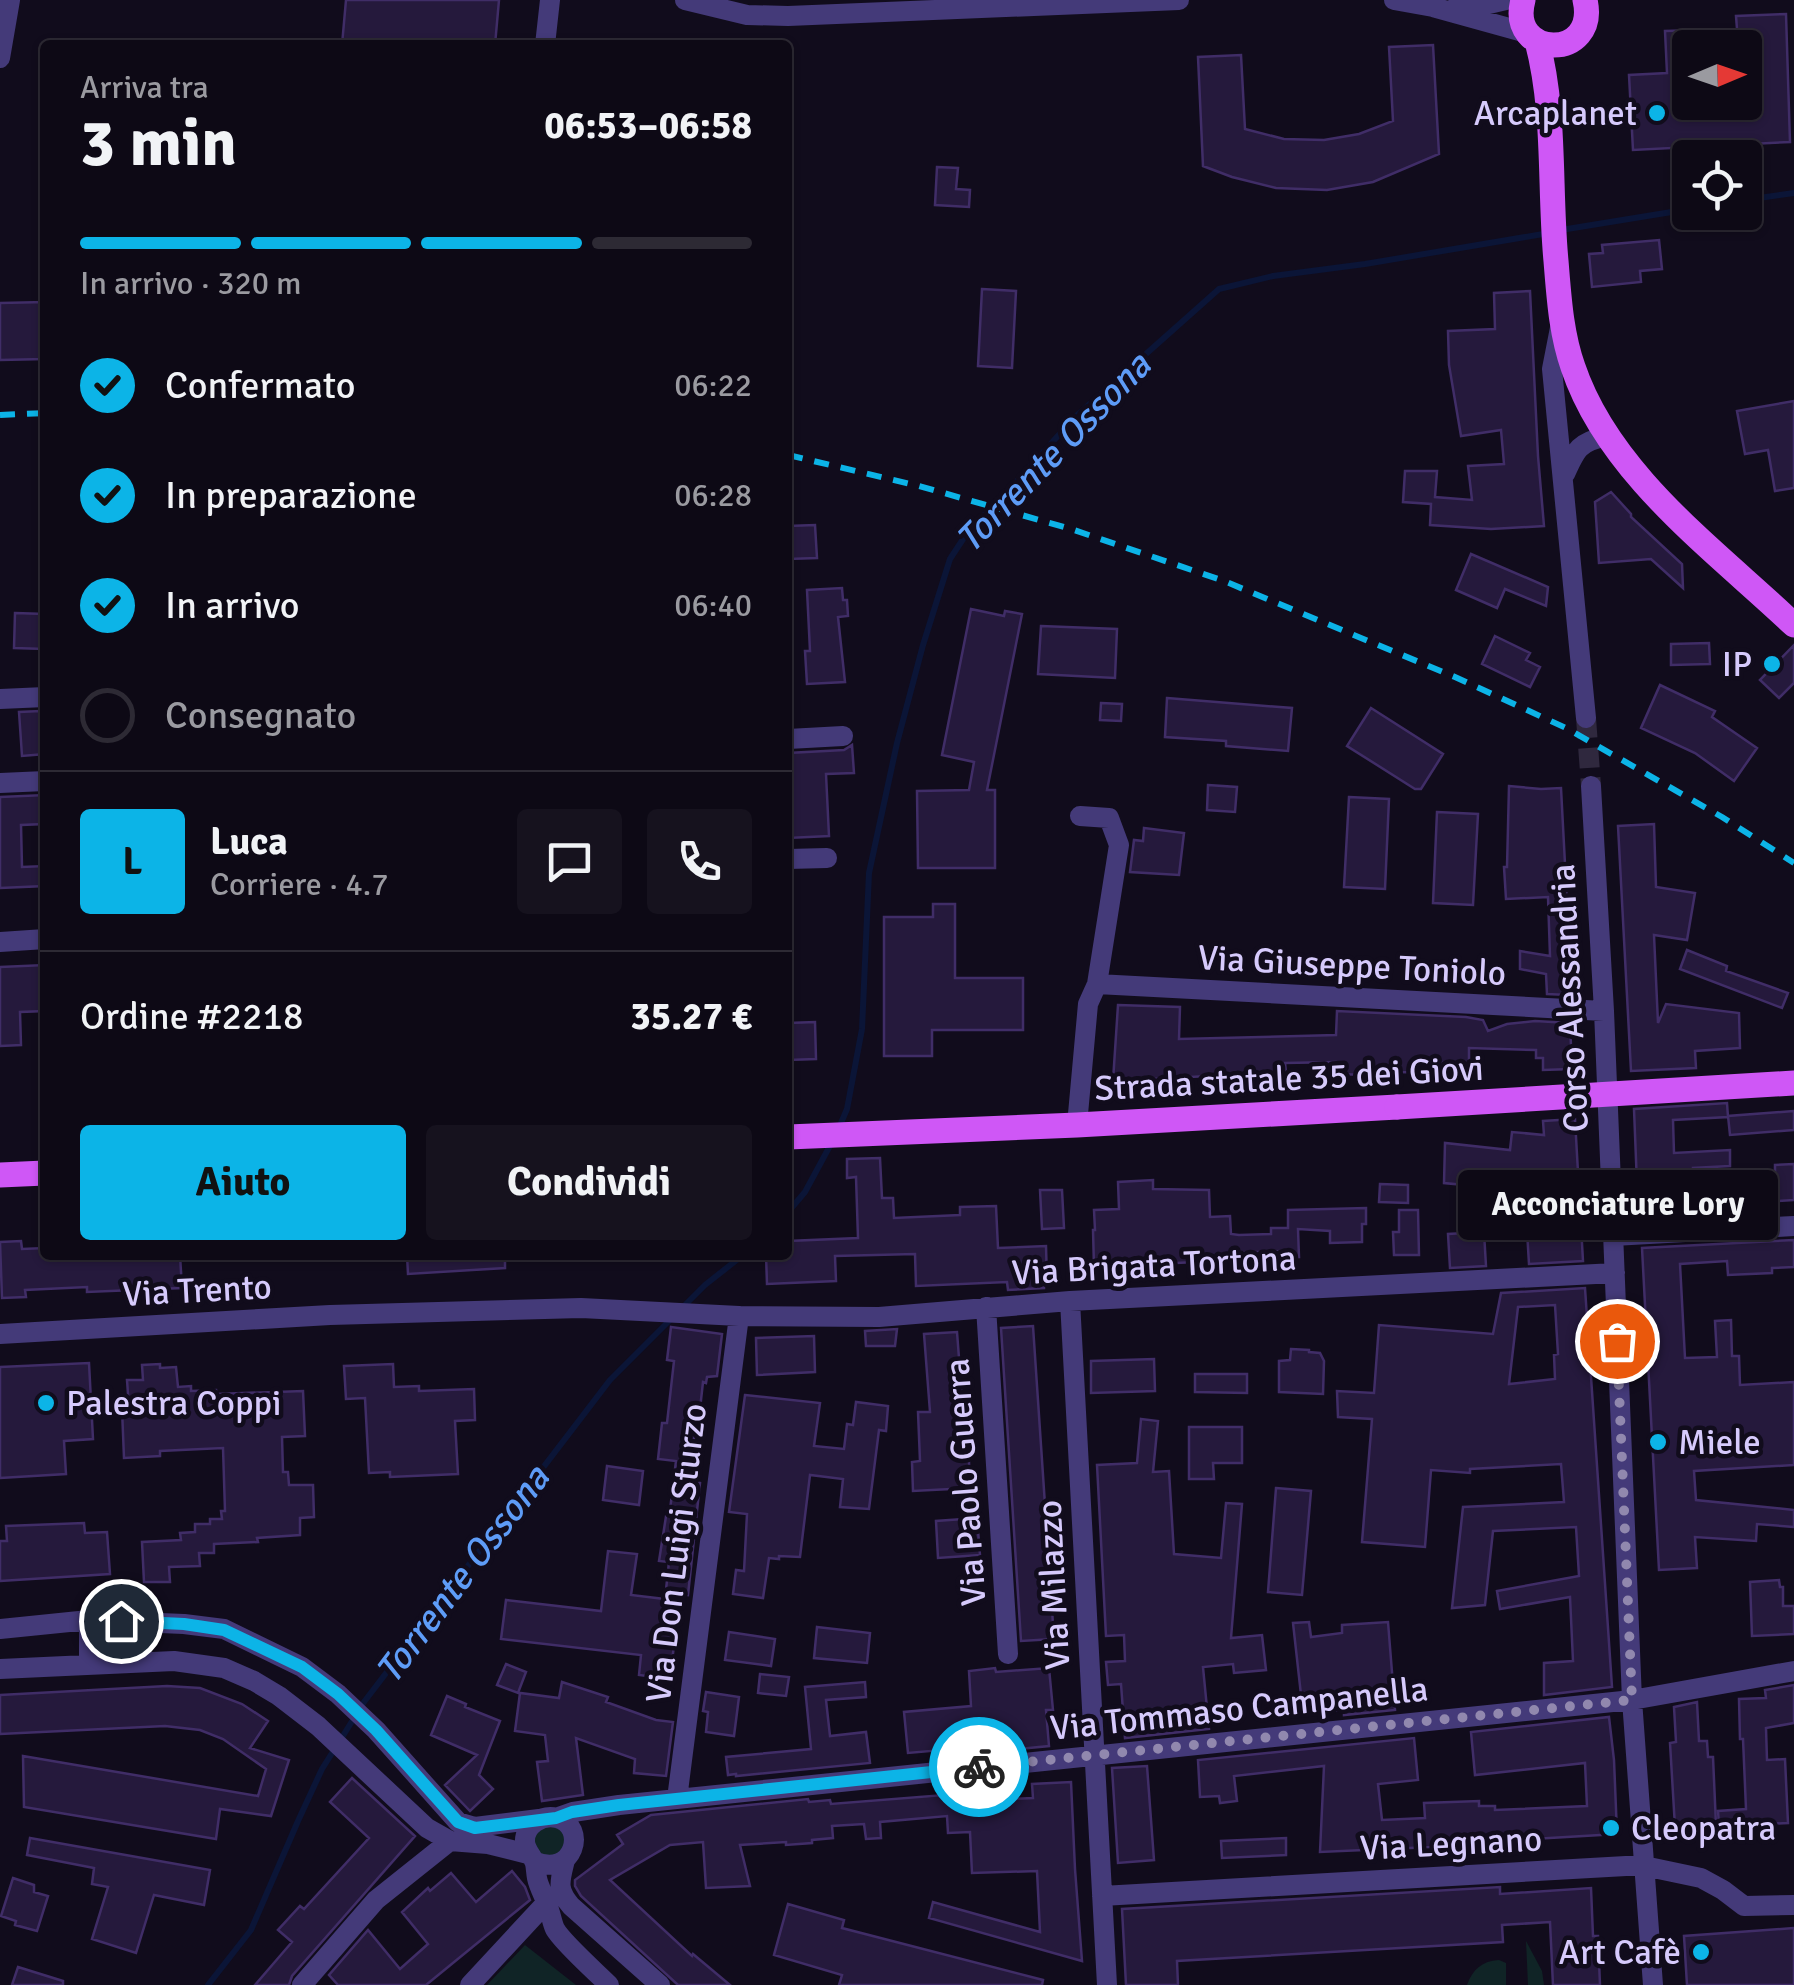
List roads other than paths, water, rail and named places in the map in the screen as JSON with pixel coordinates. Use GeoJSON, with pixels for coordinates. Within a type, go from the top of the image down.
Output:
{"type":"FeatureCollection","features":[{"type":"Feature","properties":{"kind":"main road"},"geometry":{"type":"LineString","coordinates":[[1522,0],[1520,14],[1545,76],[1562,321],[1572,365],[1585,398],[1607,436],[1662,504],[1794,625]]}},
{"type":"Feature","properties":{"kind":"main road"},"geometry":{"type":"LineString","coordinates":[[1532,37],[1547,45],[1572,41],[1583,30],[1586,0]]}},
{"type":"Feature","properties":{"kind":"main road"},"geometry":{"type":"LineString","coordinates":[[1551,124],[1572,41]]}},
{"type":"Feature","properties":{"kind":"main road","name":"Strada statale 35 dei Giovi"},"geometry":{"type":"LineString","coordinates":[[792,1137],[1077,1125],[1794,1083]]}},
{"type":"Feature","properties":{"kind":"main road"},"geometry":{"type":"LineString","coordinates":[[0,1176],[40,1174]]}},
{"type":"Feature","properties":{"kind":"street"},"geometry":{"type":"LineString","coordinates":[[0,58],[10,0]]}},
{"type":"Feature","properties":{"kind":"street"},"geometry":{"type":"LineString","coordinates":[[545,40],[550,6],[562,0]]}},
{"type":"Feature","properties":{"kind":"street"},"geometry":{"type":"LineString","coordinates":[[685,0],[748,15],[788,16],[1179,0]]}},
{"type":"Feature","properties":{"kind":"street"},"geometry":{"type":"LineString","coordinates":[[1394,0],[1433,7],[1532,37]]}},
{"type":"Feature","properties":{"kind":"street"},"geometry":{"type":"LineString","coordinates":[[1433,7],[1476,8],[1506,0]]}},
{"type":"Feature","properties":{"kind":"street"},"geometry":{"type":"LineString","coordinates":[[1562,321],[1552,369],[1586,718]]}},
{"type":"Feature","properties":{"kind":"street"},"geometry":{"type":"LineString","coordinates":[[1564,475],[1575,451],[1588,441],[1607,436]]}},
{"type":"Feature","properties":{"kind":"street"},"geometry":{"type":"LineString","coordinates":[[0,699],[40,696]]}},
{"type":"Feature","properties":{"kind":"street"},"geometry":{"type":"LineString","coordinates":[[792,739],[843,736]]}},
{"type":"Feature","properties":{"kind":"street"},"geometry":{"type":"LineString","coordinates":[[0,783],[40,781]]}},
{"type":"Feature","properties":{"kind":"street","name":"Corso Alessandria"},"geometry":{"type":"LineString","coordinates":[[1591,786],[1632,1700],[1653,1985]]}},
{"type":"Feature","properties":{"kind":"street"},"geometry":{"type":"LineString","coordinates":[[1077,1125],[1088,1004],[1097,984],[1118,845],[1109,818],[1080,816]]}},
{"type":"Feature","properties":{"kind":"street"},"geometry":{"type":"LineString","coordinates":[[792,860],[828,858]]}},
{"type":"Feature","properties":{"kind":"street"},"geometry":{"type":"LineString","coordinates":[[0,942],[40,940]]}},
{"type":"Feature","properties":{"kind":"street","name":"Via Giuseppe Toniolo"},"geometry":{"type":"LineString","coordinates":[[1097,984],[1604,1011]]}},
{"type":"Feature","properties":{"kind":"street"},"geometry":{"type":"LineString","coordinates":[[1613,1236],[1794,1226]]}},
{"type":"Feature","properties":{"kind":"street","name":"Via Brigata Tortona"},"geometry":{"type":"LineString","coordinates":[[698,1313],[879,1317],[1070,1300],[1614,1273]]}},
{"type":"Feature","properties":{"kind":"street","name":"Via Milazzo"},"geometry":{"type":"LineString","coordinates":[[1070,1300],[1106,1985]]}},
{"type":"Feature","properties":{"kind":"street","name":"Via Paolo Guerra"},"geometry":{"type":"LineString","coordinates":[[986,1306],[1008,1654]]}},
{"type":"Feature","properties":{"kind":"street","name":"Via Trento"},"geometry":{"type":"LineString","coordinates":[[0,1334],[330,1315],[581,1308],[698,1313]]}},
{"type":"Feature","properties":{"kind":"street","name":"Via Don Luigi Sturzo"},"geometry":{"type":"LineString","coordinates":[[677,1799],[739,1316]]}},
{"type":"Feature","properties":{"kind":"street"},"geometry":{"type":"LineString","coordinates":[[0,1629],[89,1620],[89,1663]]}},
{"type":"Feature","properties":{"kind":"street","name":"Via Tommaso Campanella"},"geometry":{"type":"LineString","coordinates":[[89,1620],[184,1624],[224,1630],[302,1667],[376,1730],[458,1822],[475,1828],[677,1799],[1632,1700],[1794,1671]]}},
{"type":"Feature","properties":{"kind":"street"},"geometry":{"type":"LineString","coordinates":[[0,1669],[174,1660],[224,1668],[279,1696],[318,1726],[426,1828],[450,1841],[488,1844],[531,1857],[544,1866],[566,1860]]}},
{"type":"Feature","properties":{"kind":"street"},"geometry":{"type":"LineString","coordinates":[[609,1985],[555,1930],[537,1883],[525,1844],[526,1834],[531,1826],[547,1818],[568,1824],[574,1836],[560,1880],[562,1896],[660,1985]]}},
{"type":"Feature","properties":{"kind":"street"},"geometry":{"type":"LineString","coordinates":[[302,1985],[376,1900],[450,1841]]}},
{"type":"Feature","properties":{"kind":"street","name":"Via Legnano"},"geometry":{"type":"LineString","coordinates":[[1102,1896],[1644,1866],[1701,1878],[1744,1906],[1794,1905]]}},
{"type":"Feature","properties":{"kind":"street"},"geometry":{"type":"LineString","coordinates":[[470,1985],[547,1902]]}},
{"type":"Feature","properties":{"kind":"waterway","name":"Torrente Ossona"},"geometry":{"type":"LineString","coordinates":[[1762,198],[1794,193]]}},
{"type":"Feature","properties":{"kind":"waterway","name":"Torrente Ossona"},"geometry":{"type":"LineString","coordinates":[[1561,230],[1672,212]]}},
{"type":"Feature","properties":{"kind":"waterway","name":"Torrente Ossona"},"geometry":{"type":"LineString","coordinates":[[838,1130],[847,1109],[862,1029],[869,873],[897,743],[950,559],[969,530],[1074,418],[1219,289],[1273,276],[1549,233]]}},
{"type":"Feature","properties":{"kind":"waterway","name":"Torrente Ossona"},"geometry":{"type":"LineString","coordinates":[[792,1207],[805,1192],[832,1142]]}},
{"type":"Feature","properties":{"kind":"waterway","name":"Torrente Ossona"},"geometry":{"type":"LineString","coordinates":[[681,1309],[737,1260]]}},
{"type":"Feature","properties":{"kind":"waterway","name":"Torrente Ossona"},"geometry":{"type":"LineString","coordinates":[[341,1739],[364,1702],[610,1380],[673,1317]]}},
{"type":"Feature","properties":{"kind":"waterway","name":"Torrente Ossona"},"geometry":{"type":"LineString","coordinates":[[208,1985],[251,1930],[334,1750]]}},
{"type":"Feature","properties":{"kind":"tunnel"},"geometry":{"type":"LineString","coordinates":[[1586,718],[1591,786]]}},
{"type":"Feature","properties":{"kind":"railway"},"geometry":{"type":"LineString","coordinates":[[0,415],[40,413]]}},
{"type":"Feature","properties":{"kind":"railway"},"geometry":{"type":"LineString","coordinates":[[792,456],[919,486],[1071,529],[1224,581],[1455,677],[1566,728],[1794,863]]}},
{"type":"Feature","properties":{"kind":"place","name":"Arcaplanet"},"geometry":{"type":"Point","coordinates":[1657,113]}},
{"type":"Feature","properties":{"kind":"place","name":"IP"},"geometry":{"type":"Point","coordinates":[1772,664]}},
{"type":"Feature","properties":{"kind":"place","name":"Acconciature Lory"},"geometry":{"type":"Point","coordinates":[1617,1341]}},
{"type":"Feature","properties":{"kind":"place","name":"Palestra Coppi"},"geometry":{"type":"Point","coordinates":[46,1403]}},
{"type":"Feature","properties":{"kind":"place","name":"Miele"},"geometry":{"type":"Point","coordinates":[1658,1442]}},
{"type":"Feature","properties":{"kind":"place","name":"Cleopatra"},"geometry":{"type":"Point","coordinates":[1611,1828]}},
{"type":"Feature","properties":{"kind":"place","name":"Art Cafè"},"geometry":{"type":"Point","coordinates":[1701,1952]}}]}
